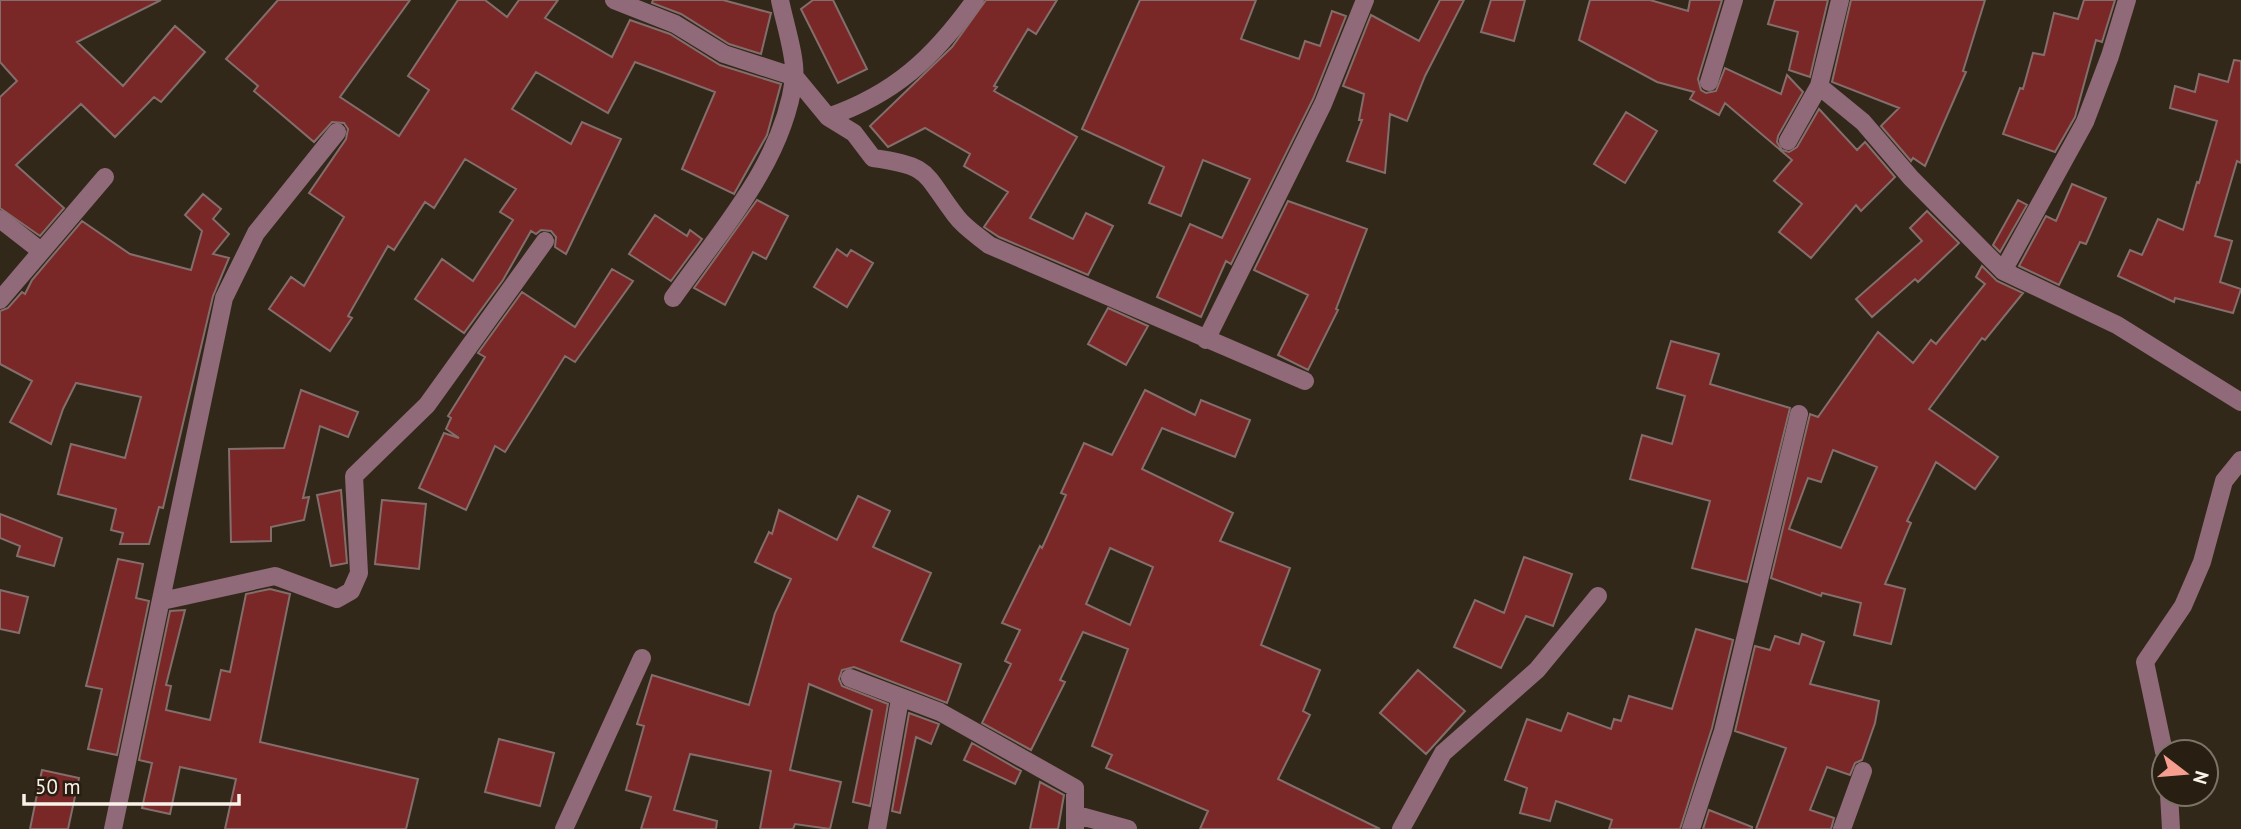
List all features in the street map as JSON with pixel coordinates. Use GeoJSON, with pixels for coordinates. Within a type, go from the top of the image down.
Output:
{"type":"FeatureCollection","features":[{"type":"Feature","properties":{"kind":"street"},"geometry":{"type":"LineString","coordinates":[[614,0],[675,24],[724,54],[795,77],[828,117],[854,133],[873,158],[915,167],[934,180],[957,218],[989,245],[1206,341],[1305,381]]}},
{"type":"Feature","properties":{"kind":"street"},"geometry":{"type":"LineString","coordinates":[[673,298],[761,172],[780,134],[795,77],[780,0]]}},
{"type":"Feature","properties":{"kind":"street"},"geometry":{"type":"LineString","coordinates":[[828,117],[866,104],[901,82],[975,0]]}},
{"type":"Feature","properties":{"kind":"street"},"geometry":{"type":"LineString","coordinates":[[1206,341],[1323,104],[1365,0]]}},
{"type":"Feature","properties":{"kind":"street"},"geometry":{"type":"LineString","coordinates":[[1709,82],[1734,0]]}},
{"type":"Feature","properties":{"kind":"street"},"geometry":{"type":"LineString","coordinates":[[1788,141],[1819,86],[1840,0]]}},
{"type":"Feature","properties":{"kind":"street"},"geometry":{"type":"LineString","coordinates":[[2003,271],[2085,122],[2110,56],[2127,0]]}},
{"type":"Feature","properties":{"kind":"street"},"geometry":{"type":"LineString","coordinates":[[1819,86],[1863,122],[1911,178],[2003,271],[2117,325],[2241,402]]}},
{"type":"Feature","properties":{"kind":"street"},"geometry":{"type":"LineString","coordinates":[[113,829],[224,298],[256,233],[337,132]]}},
{"type":"Feature","properties":{"kind":"street"},"geometry":{"type":"LineString","coordinates":[[0,300],[105,177]]}},
{"type":"Feature","properties":{"kind":"street"},"geometry":{"type":"LineString","coordinates":[[0,219],[41,251]]}},
{"type":"Feature","properties":{"kind":"street"},"geometry":{"type":"LineString","coordinates":[[162,601],[275,576],[337,599],[351,591],[359,573],[354,477],[427,405],[545,241]]}},
{"type":"Feature","properties":{"kind":"street"},"geometry":{"type":"LineString","coordinates":[[1691,829],[1723,731],[1799,414]]}},
{"type":"Feature","properties":{"kind":"street"},"geometry":{"type":"LineString","coordinates":[[2161,738],[2145,662],[2183,606],[2202,562],[2224,481],[2241,460]]}},
{"type":"Feature","properties":{"kind":"street"},"geometry":{"type":"LineString","coordinates":[[1401,829],[1443,753],[1537,670],[1598,596]]}},
{"type":"Feature","properties":{"kind":"street"},"geometry":{"type":"LineString","coordinates":[[564,829],[642,658]]}},
{"type":"Feature","properties":{"kind":"street"},"geometry":{"type":"LineString","coordinates":[[850,678],[940,712],[1075,788],[1076,822],[1128,829]]}},
{"type":"Feature","properties":{"kind":"street"},"geometry":{"type":"LineString","coordinates":[[877,829],[900,699]]}},
{"type":"Feature","properties":{"kind":"street"},"geometry":{"type":"LineString","coordinates":[[1842,829],[1863,771]]}},
{"type":"Feature","properties":{"kind":"street"},"geometry":{"type":"LineString","coordinates":[[2170,808],[2171,829]]}},
{"type":"Feature","properties":{"kind":"building"},"geometry":{"type":"Polygon","coordinates":[[[0,0],[161,0],[77,42],[123,86],[175,26],[205,52],[161,102],[154,97],[115,137],[81,104],[16,165],[64,208],[40,236],[0,208],[0,97],[17,81],[0,62],[0,0]]]}},
{"type":"Feature","properties":{"kind":"building"},"geometry":{"type":"Polygon","coordinates":[[[278,0],[410,0],[340,97],[399,136],[429,90],[408,76],[458,0],[485,0],[507,17],[519,0],[558,0],[545,18],[612,57],[630,20],[670,34],[720,65],[781,84],[767,135],[734,194],[682,169],[715,92],[635,62],[608,113],[536,72],[512,109],[571,144],[582,122],[621,139],[566,254],[555,247],[556,237],[551,231],[541,230],[536,234],[531,231],[503,280],[464,333],[415,299],[442,259],[473,281],[513,220],[500,212],[516,189],[465,159],[434,208],[425,202],[394,250],[388,246],[348,316],[352,318],[330,351],[269,309],[291,277],[304,286],[344,217],[309,193],[346,139],[348,129],[344,123],[332,122],[314,142],[254,91],[258,86],[226,59],[278,0]]]}},
{"type":"Feature","properties":{"kind":"building"},"geometry":{"type":"Polygon","coordinates":[[[653,0],[723,0],[771,13],[761,54],[729,44],[681,14],[652,3],[653,0]]]}},
{"type":"Feature","properties":{"kind":"building"},"geometry":{"type":"Polygon","coordinates":[[[813,0],[833,0],[867,69],[838,83],[801,9],[813,0]]]}},
{"type":"Feature","properties":{"kind":"building"},"geometry":{"type":"Polygon","coordinates":[[[986,0],[1057,0],[1036,34],[1028,29],[994,86],[997,87],[994,91],[1077,137],[1030,218],[1073,239],[1086,213],[1113,226],[1088,275],[999,237],[984,227],[1008,192],[964,166],[970,154],[925,128],[888,147],[870,126],[952,47],[986,0]]]}},
{"type":"Feature","properties":{"kind":"building"},"geometry":{"type":"Polygon","coordinates":[[[1140,0],[1256,0],[1241,39],[1299,59],[1305,41],[1320,46],[1332,11],[1346,16],[1313,99],[1231,264],[1226,261],[1201,317],[1157,297],[1190,224],[1222,238],[1250,179],[1203,160],[1181,216],[1149,203],[1164,167],[1082,129],[1140,0]]]}},
{"type":"Feature","properties":{"kind":"building"},"geometry":{"type":"Polygon","coordinates":[[[1440,0],[1464,0],[1425,76],[1407,121],[1390,114],[1385,173],[1347,161],[1362,120],[1359,120],[1364,94],[1343,86],[1371,15],[1419,41],[1440,0]]]}},
{"type":"Feature","properties":{"kind":"building"},"geometry":{"type":"Polygon","coordinates":[[[1491,0],[1525,0],[1514,41],[1481,32],[1491,0]]]}},
{"type":"Feature","properties":{"kind":"building"},"geometry":{"type":"Polygon","coordinates":[[[1590,0],[1650,0],[1688,11],[1690,0],[1722,0],[1698,79],[1701,90],[1706,93],[1716,91],[1725,68],[1781,94],[1787,75],[1803,92],[1778,136],[1777,142],[1782,150],[1789,152],[1797,147],[1819,109],[1857,150],[1865,142],[1895,177],[1861,211],[1856,205],[1811,258],[1779,232],[1802,204],[1774,181],[1792,160],[1725,103],[1719,115],[1690,99],[1694,92],[1657,82],[1579,40],[1590,0]]]}},
{"type":"Feature","properties":{"kind":"building"},"geometry":{"type":"Polygon","coordinates":[[[1775,0],[1828,0],[1810,77],[1789,70],[1798,32],[1768,24],[1775,0]]]}},
{"type":"Feature","properties":{"kind":"building"},"geometry":{"type":"Polygon","coordinates":[[[1851,0],[1985,0],[1963,71],[1966,72],[1925,166],[1913,158],[1911,161],[1881,126],[1899,108],[1832,82],[1851,0]]]}},
{"type":"Feature","properties":{"kind":"building"},"geometry":{"type":"Polygon","coordinates":[[[2084,0],[2115,0],[2102,42],[2096,40],[2075,117],[2055,152],[2003,134],[2020,88],[2023,89],[2033,53],[2044,55],[2054,13],[2078,19],[2084,0]]]}},
{"type":"Feature","properties":{"kind":"building"},"geometry":{"type":"Polygon","coordinates":[[[2234,60],[2241,61],[2241,163],[2237,161],[2215,236],[2232,241],[2220,282],[2241,289],[2233,313],[2175,298],[2174,302],[2118,276],[2130,250],[2142,255],[2158,219],[2183,230],[2197,182],[2199,183],[2217,121],[2170,108],[2175,86],[2195,92],[2199,74],[2228,82],[2234,60]]]}},
{"type":"Feature","properties":{"kind":"building"},"geometry":{"type":"Polygon","coordinates":[[[1626,112],[1657,131],[1625,183],[1594,164],[1626,112]]]}},
{"type":"Feature","properties":{"kind":"building"},"geometry":{"type":"Polygon","coordinates":[[[2072,184],[2106,198],[2086,244],[2080,242],[2059,285],[2019,266],[2046,216],[2056,221],[2072,184]]]}},
{"type":"Feature","properties":{"kind":"building"},"geometry":{"type":"Polygon","coordinates":[[[203,194],[221,209],[213,219],[229,234],[213,254],[229,258],[213,296],[163,508],[159,507],[149,544],[120,544],[123,533],[111,530],[116,509],[58,494],[71,444],[125,458],[141,397],[76,383],[63,409],[51,444],[10,422],[32,381],[0,364],[0,311],[8,308],[22,292],[25,294],[32,280],[82,221],[130,254],[191,270],[202,231],[185,215],[203,194]]]}},
{"type":"Feature","properties":{"kind":"building"},"geometry":{"type":"Polygon","coordinates":[[[757,200],[788,216],[766,259],[753,252],[725,305],[694,288],[757,200]]]}},
{"type":"Feature","properties":{"kind":"building"},"geometry":{"type":"Polygon","coordinates":[[[2018,200],[2027,205],[2000,252],[1993,245],[2018,200]]]}},
{"type":"Feature","properties":{"kind":"building"},"geometry":{"type":"Polygon","coordinates":[[[1288,201],[1367,229],[1336,309],[1338,310],[1308,370],[1278,355],[1308,295],[1254,270],[1288,201]]]}},
{"type":"Feature","properties":{"kind":"building"},"geometry":{"type":"Polygon","coordinates":[[[1927,211],[1959,243],[1918,282],[1915,279],[1872,317],[1856,299],[1922,241],[1910,228],[1927,211]]]}},
{"type":"Feature","properties":{"kind":"building"},"geometry":{"type":"Polygon","coordinates":[[[655,215],[687,236],[690,230],[702,239],[671,281],[629,254],[655,215]]]}},
{"type":"Feature","properties":{"kind":"building"},"geometry":{"type":"Polygon","coordinates":[[[837,249],[847,256],[851,250],[873,263],[847,307],[814,287],[837,249]]]}},
{"type":"Feature","properties":{"kind":"building"},"geometry":{"type":"Polygon","coordinates":[[[1982,266],[1997,281],[2023,293],[1985,340],[1982,338],[1929,409],[1998,457],[1975,489],[1936,462],[1907,521],[1911,523],[1885,584],[1905,589],[1891,644],[1854,635],[1861,603],[1822,593],[1821,596],[1771,578],[1810,414],[1818,417],[1878,332],[1913,363],[1931,340],[1936,344],[1985,284],[1976,277],[1982,266]],[[1833,450],[1821,482],[1808,478],[1789,529],[1841,548],[1877,467],[1833,450]]]}},
{"type":"Feature","properties":{"kind":"building"},"geometry":{"type":"Polygon","coordinates":[[[612,269],[633,281],[575,362],[565,356],[505,452],[495,446],[466,510],[419,488],[444,433],[459,438],[446,429],[451,418],[448,416],[485,357],[478,353],[522,292],[575,327],[612,269]]]}},
{"type":"Feature","properties":{"kind":"building"},"geometry":{"type":"Polygon","coordinates":[[[1108,308],[1148,326],[1126,365],[1088,344],[1108,308]]]}},
{"type":"Feature","properties":{"kind":"building"},"geometry":{"type":"Polygon","coordinates":[[[1671,341],[1719,354],[1710,384],[1790,408],[1747,582],[1692,568],[1710,501],[1630,479],[1642,435],[1672,444],[1685,396],[1657,388],[1671,341]]]}},
{"type":"Feature","properties":{"kind":"building"},"geometry":{"type":"Polygon","coordinates":[[[301,390],[358,412],[348,437],[320,426],[303,498],[309,497],[304,520],[271,527],[271,541],[231,542],[229,449],[284,448],[301,390]]]}},
{"type":"Feature","properties":{"kind":"building"},"geometry":{"type":"Polygon","coordinates":[[[1145,390],[1195,415],[1201,400],[1250,420],[1235,457],[1162,428],[1142,469],[1233,513],[1220,541],[1290,568],[1261,645],[1320,670],[1303,711],[1310,715],[1278,779],[1380,829],[1200,829],[1208,811],[1106,768],[1112,755],[1092,746],[1128,649],[1083,632],[1060,680],[1065,682],[1031,750],[982,723],[1011,664],[1005,661],[1020,630],[1002,623],[1040,546],[1042,548],[1066,495],[1061,493],[1084,443],[1112,455],[1145,390]],[[1110,548],[1086,604],[1130,625],[1153,567],[1110,548]]]}},
{"type":"Feature","properties":{"kind":"building"},"geometry":{"type":"Polygon","coordinates":[[[341,490],[347,563],[331,566],[317,495],[341,490]]]}},
{"type":"Feature","properties":{"kind":"building"},"geometry":{"type":"Polygon","coordinates":[[[858,496],[890,511],[873,547],[931,573],[901,641],[961,664],[947,703],[854,667],[842,670],[839,679],[842,686],[888,704],[870,806],[853,802],[872,710],[809,684],[790,770],[841,782],[830,829],[795,824],[793,829],[760,829],[771,771],[690,754],[674,810],[717,821],[716,829],[641,829],[651,797],[626,790],[644,726],[637,724],[652,675],[749,705],[775,613],[791,579],[755,562],[769,532],[772,534],[779,510],[837,540],[858,496]]]}},
{"type":"Feature","properties":{"kind":"building"},"geometry":{"type":"Polygon","coordinates":[[[382,500],[426,504],[419,569],[375,564],[382,500]]]}},
{"type":"Feature","properties":{"kind":"building"},"geometry":{"type":"Polygon","coordinates":[[[0,514],[62,538],[54,566],[17,556],[20,546],[0,538],[0,514]]]}},
{"type":"Feature","properties":{"kind":"building"},"geometry":{"type":"Polygon","coordinates":[[[1524,557],[1572,574],[1553,626],[1526,616],[1501,668],[1454,647],[1475,600],[1504,613],[1524,557]]]}},
{"type":"Feature","properties":{"kind":"building"},"geometry":{"type":"Polygon","coordinates":[[[118,559],[143,564],[136,598],[149,601],[117,755],[88,749],[102,689],[86,686],[118,559]]]}},
{"type":"Feature","properties":{"kind":"building"},"geometry":{"type":"Polygon","coordinates":[[[270,589],[290,594],[260,742],[418,779],[406,829],[225,829],[236,779],[180,767],[170,814],[142,808],[152,763],[139,760],[170,611],[185,610],[166,685],[171,686],[166,710],[210,720],[221,670],[230,672],[246,594],[270,589]]]}},
{"type":"Feature","properties":{"kind":"building"},"geometry":{"type":"Polygon","coordinates":[[[0,590],[28,597],[19,633],[0,629],[0,590]]]}},
{"type":"Feature","properties":{"kind":"building"},"geometry":{"type":"Polygon","coordinates":[[[1696,629],[1733,640],[1712,728],[1680,829],[1609,829],[1612,820],[1556,801],[1550,821],[1520,813],[1527,788],[1505,780],[1527,719],[1561,731],[1568,713],[1611,729],[1614,719],[1621,721],[1629,696],[1672,709],[1696,629]]]}},
{"type":"Feature","properties":{"kind":"building"},"geometry":{"type":"Polygon","coordinates":[[[1802,634],[1824,642],[1810,684],[1879,701],[1875,723],[1862,760],[1855,763],[1850,775],[1827,767],[1810,810],[1834,818],[1831,829],[1756,829],[1786,748],[1735,731],[1755,646],[1770,650],[1775,636],[1799,644],[1802,634]]]}},
{"type":"Feature","properties":{"kind":"building"},"geometry":{"type":"Polygon","coordinates":[[[1418,670],[1465,711],[1426,754],[1380,713],[1418,670]]]}},
{"type":"Feature","properties":{"kind":"building"},"geometry":{"type":"Polygon","coordinates":[[[909,713],[939,724],[931,744],[916,737],[900,813],[892,811],[909,713]]]}},
{"type":"Feature","properties":{"kind":"building"},"geometry":{"type":"Polygon","coordinates":[[[499,739],[554,753],[540,806],[485,792],[499,739]]]}},
{"type":"Feature","properties":{"kind":"building"},"geometry":{"type":"Polygon","coordinates":[[[972,743],[1021,771],[1015,784],[964,760],[972,743]]]}},
{"type":"Feature","properties":{"kind":"building"},"geometry":{"type":"Polygon","coordinates":[[[42,770],[79,778],[68,829],[30,829],[42,770]]]}},
{"type":"Feature","properties":{"kind":"building"},"geometry":{"type":"Polygon","coordinates":[[[1040,782],[1064,795],[1058,829],[1030,829],[1040,782]]]}},
{"type":"Feature","properties":{"kind":"building"},"geometry":{"type":"Polygon","coordinates":[[[1709,810],[1752,827],[1752,829],[1703,829],[1709,810]]]}}]}
